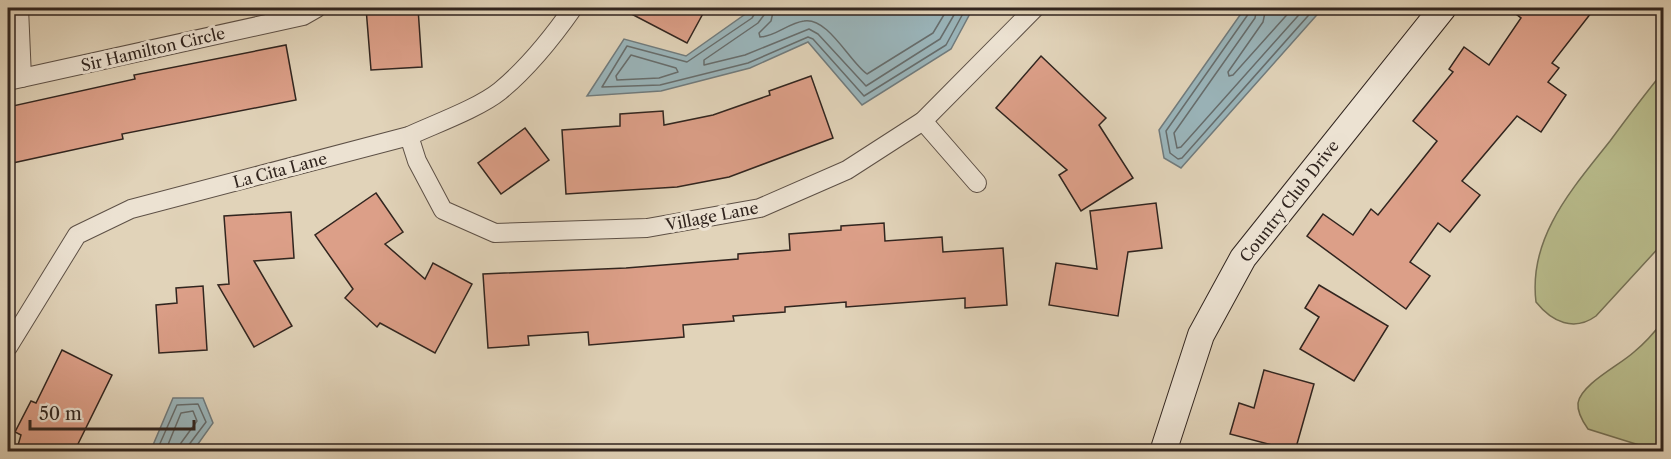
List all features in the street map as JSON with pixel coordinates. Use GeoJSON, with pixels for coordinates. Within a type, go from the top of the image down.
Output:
{"type":"FeatureCollection","features":[{"type":"Feature","properties":{"kind":"street","name":"Sir Hamilton Circle"},"geometry":{"type":"LineString","coordinates":[[19,8],[15,80],[303,16],[317,8]]}},
{"type":"Feature","properties":{"kind":"street","name":"La Cita Lane"},"geometry":{"type":"LineString","coordinates":[[8,347],[77,235],[131,209],[409,136],[499,92],[545,47],[573,8]]}},
{"type":"Feature","properties":{"kind":"street","name":"Village Lane"},"geometry":{"type":"LineString","coordinates":[[409,136],[417,161],[443,210],[495,233],[647,228],[760,208],[847,170],[922,121],[1035,8]]}},
{"type":"Feature","properties":{"kind":"street","name":"Country Club Drive"},"geometry":{"type":"LineString","coordinates":[[1163,452],[1201,335],[1243,258],[1443,8]]}},
{"type":"Feature","properties":{"kind":"street"},"geometry":{"type":"LineString","coordinates":[[922,121],[977,183]]}},
{"type":"Feature","properties":{"kind":"green space"},"geometry":{"type":"Polygon","coordinates":[[[1663,72],[1663,243],[1596,316],[1588,321],[1572,324],[1556,319],[1536,302],[1535,278],[1546,235],[1568,195],[1663,72]]]}},
{"type":"Feature","properties":{"kind":"green space"},"geometry":{"type":"Polygon","coordinates":[[[1663,321],[1663,448],[1639,445],[1588,429],[1578,410],[1581,396],[1593,382],[1638,349],[1663,321]]]}},
{"type":"Feature","properties":{"kind":"water"},"geometry":{"type":"Polygon","coordinates":[[[754,8],[973,8],[951,49],[862,105],[808,42],[750,68],[661,91],[587,96],[624,39],[686,56],[754,8]]]}},
{"type":"Feature","properties":{"kind":"water"},"geometry":{"type":"Polygon","coordinates":[[[1245,8],[1323,8],[1181,168],[1164,158],[1159,130],[1245,8]]]}},
{"type":"Feature","properties":{"kind":"water"},"geometry":{"type":"Polygon","coordinates":[[[173,398],[203,398],[213,423],[193,451],[121,451],[153,445],[173,398]]]}},
{"type":"Feature","properties":{"kind":"building"},"geometry":{"type":"Polygon","coordinates":[[[366,8],[418,8],[422,67],[371,70],[366,8]]]}},
{"type":"Feature","properties":{"kind":"building"},"geometry":{"type":"Polygon","coordinates":[[[620,8],[706,8],[687,43],[620,8]]]}},
{"type":"Feature","properties":{"kind":"building"},"geometry":{"type":"Polygon","coordinates":[[[1508,8],[1595,8],[1552,63],[1559,68],[1548,82],[1566,95],[1541,132],[1517,116],[1462,181],[1480,195],[1450,232],[1438,223],[1410,262],[1430,276],[1406,309],[1307,236],[1323,214],[1353,235],[1371,209],[1378,215],[1437,141],[1413,121],[1453,72],[1449,69],[1464,47],[1489,65],[1521,18],[1508,8]]]}},
{"type":"Feature","properties":{"kind":"building"},"geometry":{"type":"Polygon","coordinates":[[[286,45],[296,100],[122,134],[123,139],[8,164],[8,107],[135,79],[134,75],[286,45]]]}},
{"type":"Feature","properties":{"kind":"building"},"geometry":{"type":"Polygon","coordinates":[[[1041,56],[1106,118],[1099,125],[1133,178],[1081,211],[1059,175],[1067,170],[996,108],[1041,56]]]}},
{"type":"Feature","properties":{"kind":"building"},"geometry":{"type":"Polygon","coordinates":[[[811,76],[833,138],[729,177],[677,187],[566,194],[562,130],[620,126],[620,114],[663,111],[664,125],[713,115],[770,95],[769,91],[811,76]]]}},
{"type":"Feature","properties":{"kind":"building"},"geometry":{"type":"Polygon","coordinates":[[[525,128],[549,160],[501,194],[478,163],[525,128]]]}},
{"type":"Feature","properties":{"kind":"building"},"geometry":{"type":"Polygon","coordinates":[[[376,193],[403,232],[385,244],[425,279],[433,263],[472,284],[435,353],[380,323],[377,327],[345,298],[353,289],[315,235],[376,193]]]}},
{"type":"Feature","properties":{"kind":"building"},"geometry":{"type":"Polygon","coordinates":[[[1156,203],[1162,248],[1128,252],[1118,316],[1049,305],[1056,263],[1097,269],[1090,211],[1156,203]]]}},
{"type":"Feature","properties":{"kind":"building"},"geometry":{"type":"Polygon","coordinates":[[[291,212],[294,258],[254,261],[292,326],[254,347],[218,285],[229,284],[224,216],[291,212]]]}},
{"type":"Feature","properties":{"kind":"building"},"geometry":{"type":"Polygon","coordinates":[[[884,223],[885,241],[942,237],[943,252],[1003,248],[1007,305],[965,308],[965,298],[846,307],[846,302],[785,307],[785,312],[733,316],[734,321],[683,325],[684,337],[589,345],[588,332],[528,336],[529,345],[488,348],[483,274],[626,268],[738,259],[738,254],[790,250],[789,234],[841,230],[841,226],[884,223]]]}},
{"type":"Feature","properties":{"kind":"building"},"geometry":{"type":"Polygon","coordinates":[[[1319,285],[1388,326],[1354,381],[1300,349],[1319,317],[1305,308],[1319,285]]]}},
{"type":"Feature","properties":{"kind":"building"},"geometry":{"type":"Polygon","coordinates":[[[203,286],[207,350],[159,353],[156,305],[177,303],[176,288],[203,286]]]}},
{"type":"Feature","properties":{"kind":"building"},"geometry":{"type":"Polygon","coordinates":[[[62,350],[112,375],[74,452],[16,452],[21,435],[15,432],[31,401],[36,403],[62,350]]]}},
{"type":"Feature","properties":{"kind":"building"},"geometry":{"type":"Polygon","coordinates":[[[1264,370],[1314,384],[1295,451],[1230,434],[1239,403],[1254,408],[1264,370]]]}}]}
